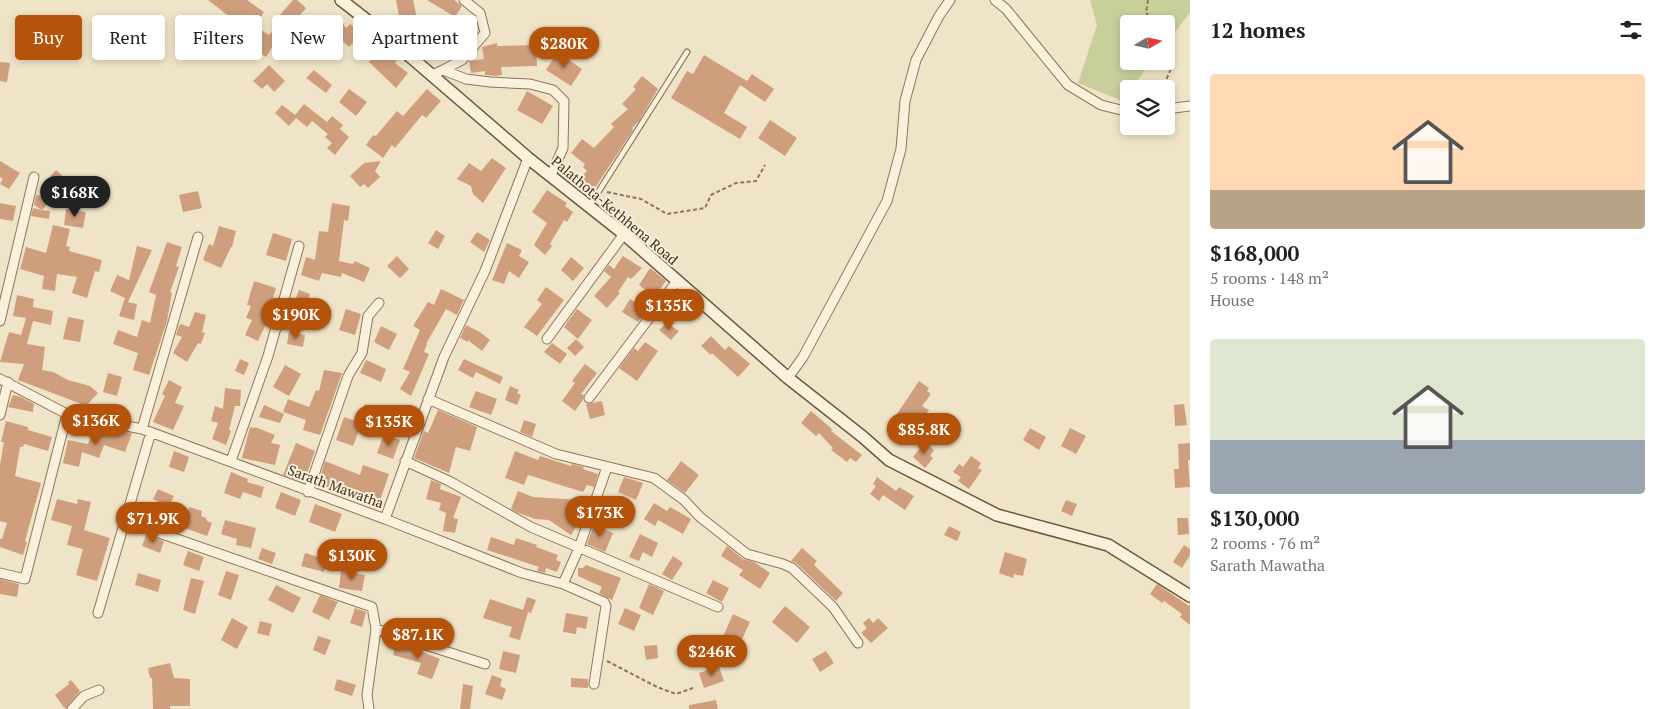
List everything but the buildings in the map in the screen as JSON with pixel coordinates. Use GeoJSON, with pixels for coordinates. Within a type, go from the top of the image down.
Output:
{"type":"FeatureCollection","features":[{"type":"Feature","properties":{"kind":"street","name":"Palathota-Kethhena Road"},"geometry":{"type":"LineString","coordinates":[[341,0],[528,158],[590,205],[788,378],[863,437],[888,460],[997,515],[1108,545],[1190,596]]}},
{"type":"Feature","properties":{"kind":"street"},"geometry":{"type":"LineString","coordinates":[[432,76],[462,60],[485,33],[480,13],[464,0]]}},
{"type":"Feature","properties":{"kind":"street"},"geometry":{"type":"LineString","coordinates":[[788,378],[803,357],[888,201],[901,149],[905,100],[916,60],[939,16],[950,0]]}},
{"type":"Feature","properties":{"kind":"street"},"geometry":{"type":"LineString","coordinates":[[995,0],[1006,9],[1068,85],[1101,106],[1120,110]]}},
{"type":"Feature","properties":{"kind":"street"},"geometry":{"type":"LineString","coordinates":[[443,70],[466,79],[530,84],[553,90],[564,101],[562,148],[551,175]]}},
{"type":"Feature","properties":{"kind":"street"},"geometry":{"type":"LineString","coordinates":[[1175,108],[1190,106]]}},
{"type":"Feature","properties":{"kind":"street","name":"Sarath Mawatha"},"geometry":{"type":"LineString","coordinates":[[4,380],[67,414],[146,430],[308,492],[385,519],[444,357],[485,271],[528,158]]}},
{"type":"Feature","properties":{"kind":"street"},"geometry":{"type":"LineString","coordinates":[[0,321],[34,176]]}},
{"type":"Feature","properties":{"kind":"street"},"geometry":{"type":"LineString","coordinates":[[547,339],[624,234]]}},
{"type":"Feature","properties":{"kind":"street"},"geometry":{"type":"LineString","coordinates":[[98,614],[125,521],[146,430],[198,237]]}},
{"type":"Feature","properties":{"kind":"street"},"geometry":{"type":"LineString","coordinates":[[231,461],[268,356],[299,246]]}},
{"type":"Feature","properties":{"kind":"street"},"geometry":{"type":"LineString","coordinates":[[589,398],[677,281]]}},
{"type":"Feature","properties":{"kind":"street"},"geometry":{"type":"LineString","coordinates":[[308,492],[348,376],[362,353],[368,316],[379,303]]}},
{"type":"Feature","properties":{"kind":"street"},"geometry":{"type":"LineString","coordinates":[[0,415],[4,380]]}},
{"type":"Feature","properties":{"kind":"street"},"geometry":{"type":"LineString","coordinates":[[428,399],[556,454],[654,478],[684,500],[700,518],[747,554],[792,568],[833,607],[858,643]]}},
{"type":"Feature","properties":{"kind":"street"},"geometry":{"type":"LineString","coordinates":[[0,573],[25,579],[67,414]]}},
{"type":"Feature","properties":{"kind":"street"},"geometry":{"type":"LineString","coordinates":[[405,461],[450,482],[530,527],[718,607]]}},
{"type":"Feature","properties":{"kind":"street"},"geometry":{"type":"LineString","coordinates":[[563,584],[579,548],[607,466]]}},
{"type":"Feature","properties":{"kind":"street"},"geometry":{"type":"LineString","coordinates":[[385,519],[522,573],[563,584],[604,602],[606,606],[594,684]]}},
{"type":"Feature","properties":{"kind":"street"},"geometry":{"type":"LineString","coordinates":[[125,521],[372,607],[376,629],[367,695],[369,709]]}},
{"type":"Feature","properties":{"kind":"street"},"geometry":{"type":"LineString","coordinates":[[376,629],[485,664]]}},
{"type":"Feature","properties":{"kind":"street"},"geometry":{"type":"LineString","coordinates":[[72,709],[84,696],[99,690]]}},
{"type":"Feature","properties":{"kind":"lane"},"geometry":{"type":"LineString","coordinates":[[590,205],[687,52]]}},
{"type":"Feature","properties":{"kind":"path"},"geometry":{"type":"LineString","coordinates":[[1148,0],[1146,12],[1148,15]]}},
{"type":"Feature","properties":{"kind":"path"},"geometry":{"type":"LineString","coordinates":[[600,190],[641,199],[667,214],[705,208],[710,195],[736,183],[756,181],[765,164]]}},
{"type":"Feature","properties":{"kind":"path"},"geometry":{"type":"LineString","coordinates":[[598,652],[608,662],[657,687],[676,694],[693,688]]}},
{"type":"Feature","properties":{"kind":"green space"},"geometry":{"type":"Polygon","coordinates":[[[1090,0],[1190,0],[1190,13],[1175,32],[1175,15],[1120,15],[1120,70],[1145,70],[1138,80],[1120,80],[1120,100],[1078,83],[1097,25],[1090,0]]]}}]}
